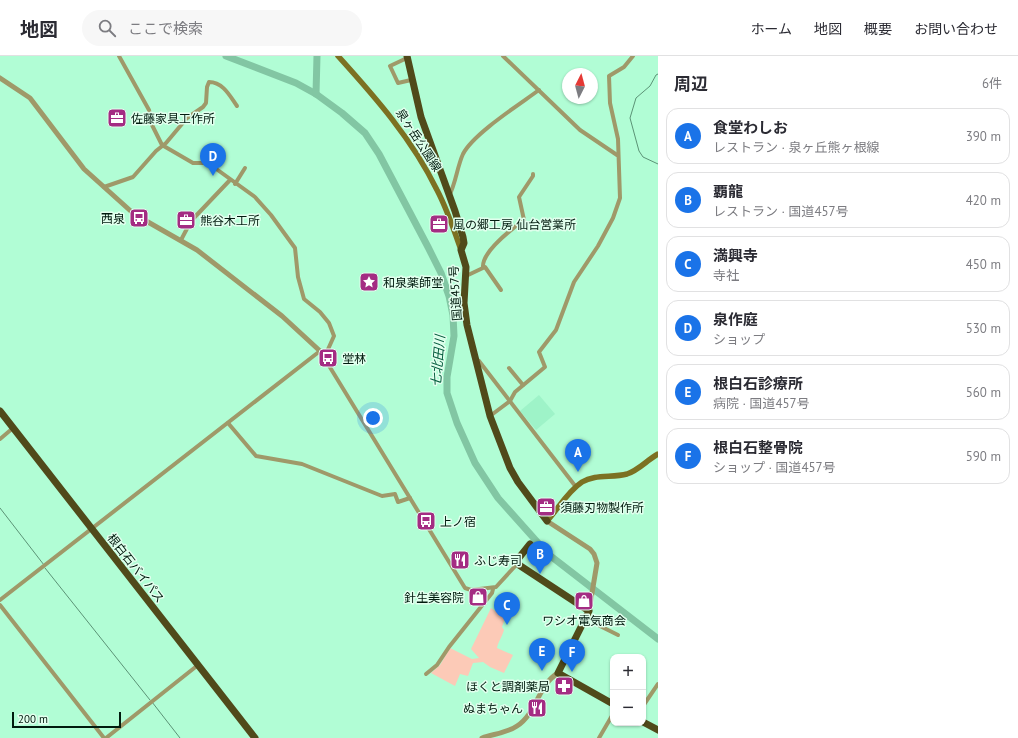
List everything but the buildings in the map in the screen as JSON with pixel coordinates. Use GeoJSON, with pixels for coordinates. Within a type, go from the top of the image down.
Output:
{"type":"FeatureCollection","features":[{"type":"Feature","properties":{"kind":"highway","name":"国道457号"},"geometry":{"type":"LineString","coordinates":[[407,57],[411,80],[421,118],[463,237],[464,243],[461,250],[466,276],[464,303],[475,360],[490,416],[510,468],[518,482],[547,522]]}},
{"type":"Feature","properties":{"kind":"highway","name":"根白石バイパス"},"geometry":{"type":"LineString","coordinates":[[0,411],[255,738]]}},
{"type":"Feature","properties":{"kind":"highway"},"geometry":{"type":"LineString","coordinates":[[530,544],[520,556],[518,563],[588,614],[558,673],[610,702]]}},
{"type":"Feature","properties":{"kind":"highway"},"geometry":{"type":"LineString","coordinates":[[646,724],[658,730]]}},
{"type":"Feature","properties":{"kind":"main road","name":"泉ヶ岳公園線"},"geometry":{"type":"LineString","coordinates":[[338,56],[378,100],[417,155],[438,190],[461,250]]}},
{"type":"Feature","properties":{"kind":"main road"},"geometry":{"type":"LineString","coordinates":[[547,522],[576,487],[590,479],[632,472],[658,454]]}},
{"type":"Feature","properties":{"kind":"street"},"geometry":{"type":"LineString","coordinates":[[119,56],[149,110],[152,125],[162,145],[193,163],[208,163],[255,197],[294,248],[298,277],[304,299],[320,312],[330,323],[334,336],[325,356]]}},
{"type":"Feature","properties":{"kind":"street"},"geometry":{"type":"LineString","coordinates":[[502,56],[580,130],[617,155]]}},
{"type":"Feature","properties":{"kind":"street"},"geometry":{"type":"LineString","coordinates":[[490,416],[510,401],[515,392],[522,385],[545,367],[539,352],[556,330],[574,282],[598,246],[613,218],[621,191],[617,155],[618,139],[610,103],[608,76],[624,67],[633,56]]}},
{"type":"Feature","properties":{"kind":"street"},"geometry":{"type":"LineString","coordinates":[[407,57],[390,66],[398,83],[411,80]]}},
{"type":"Feature","properties":{"kind":"street"},"geometry":{"type":"LineString","coordinates":[[0,78],[30,98],[75,158],[104,187],[138,217],[181,240],[208,258],[282,316],[325,356],[465,588],[471,590],[493,588]]}},
{"type":"Feature","properties":{"kind":"street"},"geometry":{"type":"LineString","coordinates":[[104,187],[133,177],[187,118],[204,105],[209,82],[216,83],[223,88],[237,106]]}},
{"type":"Feature","properties":{"kind":"street"},"geometry":{"type":"LineString","coordinates":[[449,196],[453,189],[460,162],[471,143],[539,90]]}},
{"type":"Feature","properties":{"kind":"street"},"geometry":{"type":"LineString","coordinates":[[235,184],[245,168]]}},
{"type":"Feature","properties":{"kind":"street"},"geometry":{"type":"LineString","coordinates":[[483,267],[483,260],[493,247],[524,220],[519,197],[533,174]]}},
{"type":"Feature","properties":{"kind":"street"},"geometry":{"type":"LineString","coordinates":[[181,240],[191,221],[230,180]]}},
{"type":"Feature","properties":{"kind":"street"},"geometry":{"type":"LineString","coordinates":[[466,276],[483,267]]}},
{"type":"Feature","properties":{"kind":"street"},"geometry":{"type":"LineString","coordinates":[[483,267],[485,267],[501,290]]}},
{"type":"Feature","properties":{"kind":"street"},"geometry":{"type":"LineString","coordinates":[[0,600],[320,351]]}},
{"type":"Feature","properties":{"kind":"street"},"geometry":{"type":"LineString","coordinates":[[475,360],[479,361],[576,487]]}},
{"type":"Feature","properties":{"kind":"street"},"geometry":{"type":"LineString","coordinates":[[509,368],[522,385]]}},
{"type":"Feature","properties":{"kind":"street"},"geometry":{"type":"LineString","coordinates":[[228,423],[252,453],[260,457],[302,464],[382,496],[395,494],[398,502],[410,498]]}},
{"type":"Feature","properties":{"kind":"street"},"geometry":{"type":"LineString","coordinates":[[0,439],[13,428]]}},
{"type":"Feature","properties":{"kind":"street"},"geometry":{"type":"LineString","coordinates":[[547,522],[592,551],[597,560],[588,614],[600,626],[618,635]]}},
{"type":"Feature","properties":{"kind":"street"},"geometry":{"type":"LineString","coordinates":[[426,674],[437,665],[453,641],[492,593],[493,588],[518,563]]}},
{"type":"Feature","properties":{"kind":"street"},"geometry":{"type":"LineString","coordinates":[[0,604],[105,738],[198,665]]}},
{"type":"Feature","properties":{"kind":"street"},"geometry":{"type":"LineString","coordinates":[[482,738],[497,736],[524,722],[548,679],[558,673]]}},
{"type":"Feature","properties":{"kind":"street"},"geometry":{"type":"LineString","coordinates":[[646,702],[658,684]]}},
{"type":"Feature","properties":{"kind":"street"},"geometry":{"type":"LineString","coordinates":[[599,738],[610,719]]}},
{"type":"Feature","properties":{"kind":"shaded area"},"geometry":{"type":"Polygon","coordinates":[[[539,395],[555,414],[536,430],[520,411],[539,395]]]}},
{"type":"Feature","properties":{"kind":"shaded area"},"geometry":{"type":"Polygon","coordinates":[[[491,608],[505,618],[502,627],[504,630],[497,648],[513,655],[504,673],[483,662],[473,663],[468,676],[460,674],[455,686],[431,673],[440,665],[450,648],[472,659],[479,658],[471,649],[491,608]]]}},
{"type":"Feature","properties":{"kind":"waterway","name":"七北田川"},"geometry":{"type":"LineString","coordinates":[[226,56],[296,83],[316,94],[342,113],[365,133],[379,154],[428,247],[441,273],[449,296],[453,315],[454,336],[447,377],[447,393],[457,423],[475,463],[498,498],[548,554],[658,639]]}},
{"type":"Feature","properties":{"kind":"waterway"},"geometry":{"type":"LineString","coordinates":[[316,94],[317,56]]}},
{"type":"Feature","properties":{"kind":"waterway"},"geometry":{"type":"LineString","coordinates":[[658,74],[650,86],[636,98],[630,118],[639,151],[643,157],[658,164]]}},
{"type":"Feature","properties":{"kind":"waterway"},"geometry":{"type":"LineString","coordinates":[[0,508],[44,565]]}},
{"type":"Feature","properties":{"kind":"waterway"},"geometry":{"type":"LineString","coordinates":[[45,568],[150,700]]}},
{"type":"Feature","properties":{"kind":"waterway"},"geometry":{"type":"LineString","coordinates":[[152,702],[180,738]]}},
{"type":"Feature","properties":{"kind":"place","name":"佐藤家具工作所"},"geometry":{"type":"Point","coordinates":[117,118]}},
{"type":"Feature","properties":{"kind":"place","name":"泉作庭"},"geometry":{"type":"Point","coordinates":[213,176]}},
{"type":"Feature","properties":{"kind":"place","name":"西泉"},"geometry":{"type":"Point","coordinates":[139,218]}},
{"type":"Feature","properties":{"kind":"place","name":"熊谷木工所"},"geometry":{"type":"Point","coordinates":[186,220]}},
{"type":"Feature","properties":{"kind":"place","name":"風の郷工房 仙台営業所"},"geometry":{"type":"Point","coordinates":[439,224]}},
{"type":"Feature","properties":{"kind":"place","name":"和泉薬師堂"},"geometry":{"type":"Point","coordinates":[369,282]}},
{"type":"Feature","properties":{"kind":"place","name":"堂林"},"geometry":{"type":"Point","coordinates":[328,358]}},
{"type":"Feature","properties":{"kind":"place","name":"食堂わしお"},"geometry":{"type":"Point","coordinates":[578,472]}},
{"type":"Feature","properties":{"kind":"place","name":"須藤刃物製作所"},"geometry":{"type":"Point","coordinates":[546,507]}},
{"type":"Feature","properties":{"kind":"place","name":"上ノ宿"},"geometry":{"type":"Point","coordinates":[426,521]}},
{"type":"Feature","properties":{"kind":"place","name":"ふじ寿司"},"geometry":{"type":"Point","coordinates":[460,560]}},
{"type":"Feature","properties":{"kind":"place","name":"覇龍"},"geometry":{"type":"Point","coordinates":[540,574]}},
{"type":"Feature","properties":{"kind":"place","name":"針生美容院"},"geometry":{"type":"Point","coordinates":[478,597]}},
{"type":"Feature","properties":{"kind":"place","name":"ワシオ電気商会"},"geometry":{"type":"Point","coordinates":[584,601]}},
{"type":"Feature","properties":{"kind":"place","name":"満興寺"},"geometry":{"type":"Point","coordinates":[507,625]}},
{"type":"Feature","properties":{"kind":"place","name":"根白石診療所"},"geometry":{"type":"Point","coordinates":[542,671]}},
{"type":"Feature","properties":{"kind":"place","name":"根白石整骨院"},"geometry":{"type":"Point","coordinates":[572,672]}},
{"type":"Feature","properties":{"kind":"place","name":"ほくと調剤薬局"},"geometry":{"type":"Point","coordinates":[564,686]}},
{"type":"Feature","properties":{"kind":"place","name":"ぬまちゃん"},"geometry":{"type":"Point","coordinates":[537,708]}}]}
